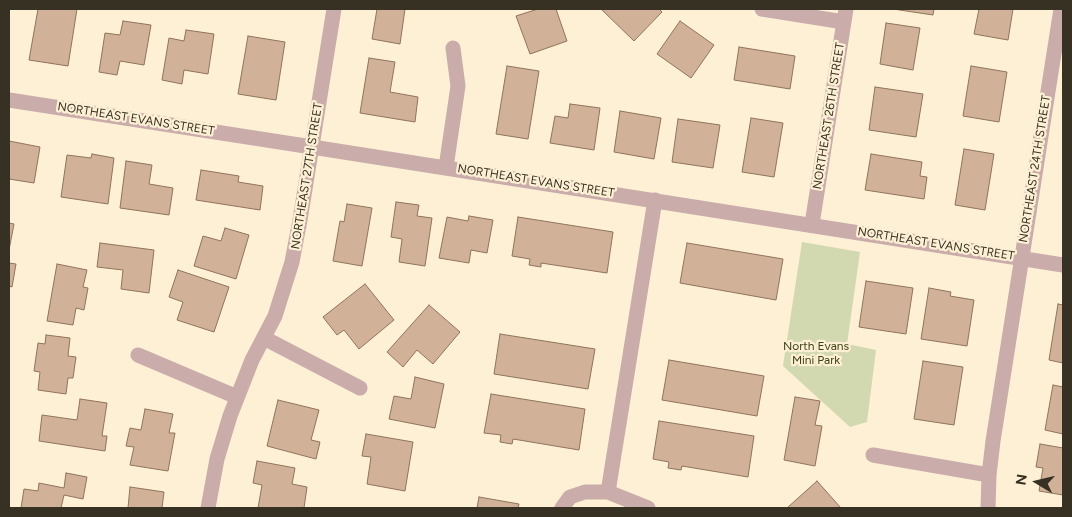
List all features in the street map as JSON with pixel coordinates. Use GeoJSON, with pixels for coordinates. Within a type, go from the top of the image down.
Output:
{"type":"FeatureCollection","features":[{"type":"Feature","properties":{"kind":"street","name":"NORTHEAST 27TH STREET"},"geometry":{"type":"LineString","coordinates":[[208,508],[217,459],[237,397],[274,316],[292,262],[334,9]]}},
{"type":"Feature","properties":{"kind":"street"},"geometry":{"type":"LineString","coordinates":[[762,9],[845,15]]}},
{"type":"Feature","properties":{"kind":"street","name":"NORTHEAST 24TH STREET"},"geometry":{"type":"LineString","coordinates":[[988,508],[989,475],[1021,258],[1061,9]]}},
{"type":"Feature","properties":{"kind":"street","name":"NORTHEAST 26TH STREET"},"geometry":{"type":"LineString","coordinates":[[812,224],[845,15]]}},
{"type":"Feature","properties":{"kind":"street"},"geometry":{"type":"LineString","coordinates":[[446,168],[458,86],[453,48]]}},
{"type":"Feature","properties":{"kind":"street","name":"NORTHEAST EVANS STREET"},"geometry":{"type":"LineString","coordinates":[[9,100],[812,224],[1063,265]]}},
{"type":"Feature","properties":{"kind":"street"},"geometry":{"type":"LineString","coordinates":[[608,492],[655,200]]}},
{"type":"Feature","properties":{"kind":"street"},"geometry":{"type":"LineString","coordinates":[[264,338],[360,388]]}},
{"type":"Feature","properties":{"kind":"street"},"geometry":{"type":"LineString","coordinates":[[138,355],[237,397]]}},
{"type":"Feature","properties":{"kind":"street"},"geometry":{"type":"LineString","coordinates":[[873,455],[989,475]]}},
{"type":"Feature","properties":{"kind":"street"},"geometry":{"type":"LineString","coordinates":[[562,508],[570,497],[585,492],[608,492],[648,508]]}},
{"type":"Feature","properties":{"kind":"green space","name":"North Evans Mini Park"},"geometry":{"type":"Polygon","coordinates":[[[802,242],[860,252],[847,344],[876,350],[867,422],[850,427],[783,366],[802,242]]]}},
{"type":"Feature","properties":{"kind":"building"},"geometry":{"type":"Polygon","coordinates":[[[38,9],[77,9],[68,66],[29,60],[38,9]]]}},
{"type":"Feature","properties":{"kind":"building"},"geometry":{"type":"Polygon","coordinates":[[[377,9],[405,9],[400,44],[372,39],[377,9]]]}},
{"type":"Feature","properties":{"kind":"building"},"geometry":{"type":"Polygon","coordinates":[[[538,9],[556,9],[567,41],[530,54],[516,16],[538,9]]]}},
{"type":"Feature","properties":{"kind":"building"},"geometry":{"type":"Polygon","coordinates":[[[601,9],[659,9],[662,12],[634,41],[601,9]]]}},
{"type":"Feature","properties":{"kind":"building"},"geometry":{"type":"Polygon","coordinates":[[[893,9],[934,9],[933,15],[893,9]]]}},
{"type":"Feature","properties":{"kind":"building"},"geometry":{"type":"Polygon","coordinates":[[[979,9],[1013,9],[1008,40],[974,34],[979,9]]]}},
{"type":"Feature","properties":{"kind":"building"},"geometry":{"type":"Polygon","coordinates":[[[123,21],[151,25],[144,65],[120,61],[117,75],[99,72],[105,33],[120,35],[123,21]]]}},
{"type":"Feature","properties":{"kind":"building"},"geometry":{"type":"Polygon","coordinates":[[[680,21],[714,45],[691,78],[657,54],[680,21]]]}},
{"type":"Feature","properties":{"kind":"building"},"geometry":{"type":"Polygon","coordinates":[[[886,23],[920,28],[913,70],[880,64],[886,23]]]}},
{"type":"Feature","properties":{"kind":"building"},"geometry":{"type":"Polygon","coordinates":[[[186,30],[214,34],[208,74],[184,70],[182,84],[162,80],[169,38],[184,41],[186,30]]]}},
{"type":"Feature","properties":{"kind":"building"},"geometry":{"type":"Polygon","coordinates":[[[248,36],[285,42],[276,100],[238,94],[248,36]]]}},
{"type":"Feature","properties":{"kind":"building"},"geometry":{"type":"Polygon","coordinates":[[[739,47],[795,56],[790,89],[734,80],[739,47]]]}},
{"type":"Feature","properties":{"kind":"building"},"geometry":{"type":"Polygon","coordinates":[[[369,58],[395,62],[390,92],[418,97],[415,122],[360,113],[369,58]]]}},
{"type":"Feature","properties":{"kind":"building"},"geometry":{"type":"Polygon","coordinates":[[[507,66],[539,71],[528,139],[496,134],[507,66]]]}},
{"type":"Feature","properties":{"kind":"building"},"geometry":{"type":"Polygon","coordinates":[[[971,66],[1007,72],[999,122],[963,116],[971,66]]]}},
{"type":"Feature","properties":{"kind":"building"},"geometry":{"type":"Polygon","coordinates":[[[875,87],[923,94],[916,137],[869,130],[875,87]]]}},
{"type":"Feature","properties":{"kind":"building"},"geometry":{"type":"Polygon","coordinates":[[[570,104],[600,108],[594,150],[550,143],[555,116],[568,118],[570,104]]]}},
{"type":"Feature","properties":{"kind":"building"},"geometry":{"type":"Polygon","coordinates":[[[620,111],[661,118],[654,159],[614,152],[620,111]]]}},
{"type":"Feature","properties":{"kind":"building"},"geometry":{"type":"Polygon","coordinates":[[[751,118],[783,123],[774,177],[742,172],[751,118]]]}},
{"type":"Feature","properties":{"kind":"building"},"geometry":{"type":"Polygon","coordinates":[[[678,119],[720,125],[713,168],[672,162],[678,119]]]}},
{"type":"Feature","properties":{"kind":"building"},"geometry":{"type":"Polygon","coordinates":[[[9,141],[40,147],[34,183],[9,179],[9,141]]]}},
{"type":"Feature","properties":{"kind":"building"},"geometry":{"type":"Polygon","coordinates":[[[964,149],[994,154],[985,210],[955,205],[964,149]]]}},
{"type":"Feature","properties":{"kind":"building"},"geometry":{"type":"Polygon","coordinates":[[[92,154],[114,158],[108,204],[61,197],[67,155],[91,158],[92,154]]]}},
{"type":"Feature","properties":{"kind":"building"},"geometry":{"type":"Polygon","coordinates":[[[871,154],[922,162],[920,176],[927,177],[924,199],[865,190],[871,154]]]}},
{"type":"Feature","properties":{"kind":"building"},"geometry":{"type":"Polygon","coordinates":[[[126,161],[152,165],[149,184],[173,188],[169,215],[120,208],[126,161]]]}},
{"type":"Feature","properties":{"kind":"building"},"geometry":{"type":"Polygon","coordinates":[[[201,170],[239,176],[238,182],[263,186],[260,210],[196,200],[201,170]]]}},
{"type":"Feature","properties":{"kind":"building"},"geometry":{"type":"Polygon","coordinates":[[[396,202],[419,205],[417,216],[432,218],[425,266],[399,262],[402,239],[391,237],[396,202]]]}},
{"type":"Feature","properties":{"kind":"building"},"geometry":{"type":"Polygon","coordinates":[[[347,204],[372,208],[362,266],[333,261],[340,221],[344,222],[347,204]]]}},
{"type":"Feature","properties":{"kind":"building"},"geometry":{"type":"Polygon","coordinates":[[[469,216],[493,220],[487,253],[471,250],[469,263],[439,258],[447,217],[468,221],[469,216]]]}},
{"type":"Feature","properties":{"kind":"building"},"geometry":{"type":"Polygon","coordinates":[[[518,217],[613,232],[607,273],[541,263],[541,267],[529,265],[530,259],[512,256],[518,217]]]}},
{"type":"Feature","properties":{"kind":"building"},"geometry":{"type":"Polygon","coordinates":[[[9,223],[14,224],[9,250],[9,223]]]}},
{"type":"Feature","properties":{"kind":"building"},"geometry":{"type":"Polygon","coordinates":[[[225,228],[249,235],[236,279],[194,266],[203,236],[221,241],[225,228]]]}},
{"type":"Feature","properties":{"kind":"building"},"geometry":{"type":"Polygon","coordinates":[[[100,243],[154,250],[149,293],[121,289],[123,270],[97,267],[100,243]]]}},
{"type":"Feature","properties":{"kind":"building"},"geometry":{"type":"Polygon","coordinates":[[[687,243],[783,259],[776,300],[680,283],[687,243]]]}},
{"type":"Feature","properties":{"kind":"building"},"geometry":{"type":"Polygon","coordinates":[[[9,263],[16,264],[12,287],[9,286],[9,263]]]}},
{"type":"Feature","properties":{"kind":"building"},"geometry":{"type":"Polygon","coordinates":[[[57,264],[87,270],[83,287],[88,288],[84,310],[76,308],[73,325],[47,321],[57,264]]]}},
{"type":"Feature","properties":{"kind":"building"},"geometry":{"type":"Polygon","coordinates":[[[178,270],[229,287],[214,332],[177,320],[183,302],[169,297],[178,270]]]}},
{"type":"Feature","properties":{"kind":"building"},"geometry":{"type":"Polygon","coordinates":[[[866,281],[913,288],[906,334],[859,327],[866,281]]]}},
{"type":"Feature","properties":{"kind":"building"},"geometry":{"type":"Polygon","coordinates":[[[365,284],[394,320],[359,349],[344,330],[337,335],[323,317],[365,284]]]}},
{"type":"Feature","properties":{"kind":"building"},"geometry":{"type":"Polygon","coordinates":[[[929,288],[951,292],[950,296],[974,300],[967,346],[921,339],[929,288]]]}},
{"type":"Feature","properties":{"kind":"building"},"geometry":{"type":"Polygon","coordinates":[[[1058,304],[1063,305],[1063,363],[1049,360],[1058,304]]]}},
{"type":"Feature","properties":{"kind":"building"},"geometry":{"type":"Polygon","coordinates":[[[429,305],[460,332],[433,364],[417,350],[403,367],[387,352],[429,305]]]}},
{"type":"Feature","properties":{"kind":"building"},"geometry":{"type":"Polygon","coordinates":[[[500,334],[595,349],[588,389],[494,374],[500,334]]]}},
{"type":"Feature","properties":{"kind":"building"},"geometry":{"type":"Polygon","coordinates":[[[46,335],[70,338],[68,356],[76,357],[73,378],[68,378],[66,394],[38,390],[40,372],[34,371],[38,343],[45,344],[46,335]]]}},
{"type":"Feature","properties":{"kind":"building"},"geometry":{"type":"Polygon","coordinates":[[[669,360],[764,376],[757,416],[662,400],[669,360]]]}},
{"type":"Feature","properties":{"kind":"building"},"geometry":{"type":"Polygon","coordinates":[[[923,361],[963,367],[954,425],[914,419],[923,361]]]}},
{"type":"Feature","properties":{"kind":"building"},"geometry":{"type":"Polygon","coordinates":[[[415,377],[444,384],[435,428],[389,419],[394,396],[411,399],[415,377]]]}},
{"type":"Feature","properties":{"kind":"building"},"geometry":{"type":"Polygon","coordinates":[[[1053,385],[1063,387],[1063,434],[1045,430],[1053,385]]]}},
{"type":"Feature","properties":{"kind":"building"},"geometry":{"type":"Polygon","coordinates":[[[491,394],[585,409],[579,450],[513,439],[512,444],[500,442],[501,435],[484,433],[491,394]]]}},
{"type":"Feature","properties":{"kind":"building"},"geometry":{"type":"Polygon","coordinates":[[[795,397],[820,401],[815,425],[822,426],[815,466],[784,460],[795,397]]]}},
{"type":"Feature","properties":{"kind":"building"},"geometry":{"type":"Polygon","coordinates":[[[80,399],[107,403],[102,436],[107,436],[105,451],[39,441],[42,415],[77,420],[80,399]]]}},
{"type":"Feature","properties":{"kind":"building"},"geometry":{"type":"Polygon","coordinates":[[[278,400],[319,410],[311,440],[320,442],[316,459],[267,446],[278,400]]]}},
{"type":"Feature","properties":{"kind":"building"},"geometry":{"type":"Polygon","coordinates":[[[145,409],[173,414],[169,433],[175,433],[168,471],[130,465],[134,447],[126,446],[130,428],[141,430],[145,409]]]}},
{"type":"Feature","properties":{"kind":"building"},"geometry":{"type":"Polygon","coordinates":[[[659,421],[754,436],[748,477],[682,466],[681,470],[668,468],[669,462],[653,459],[659,421]]]}},
{"type":"Feature","properties":{"kind":"building"},"geometry":{"type":"Polygon","coordinates":[[[366,434],[413,442],[405,491],[367,484],[371,457],[362,456],[366,434]]]}},
{"type":"Feature","properties":{"kind":"building"},"geometry":{"type":"Polygon","coordinates":[[[1040,444],[1063,448],[1063,495],[1039,491],[1043,468],[1036,467],[1040,444]]]}},
{"type":"Feature","properties":{"kind":"building"},"geometry":{"type":"Polygon","coordinates":[[[257,461],[295,468],[292,484],[307,487],[304,508],[258,508],[262,485],[253,483],[257,461]]]}},
{"type":"Feature","properties":{"kind":"building"},"geometry":{"type":"Polygon","coordinates":[[[66,473],[87,477],[83,499],[64,495],[61,508],[21,508],[24,489],[38,491],[39,483],[64,488],[66,473]]]}},
{"type":"Feature","properties":{"kind":"building"},"geometry":{"type":"Polygon","coordinates":[[[817,481],[841,508],[787,508],[817,481]]]}},
{"type":"Feature","properties":{"kind":"building"},"geometry":{"type":"Polygon","coordinates":[[[130,487],[164,492],[162,508],[128,508],[130,487]]]}},
{"type":"Feature","properties":{"kind":"building"},"geometry":{"type":"Polygon","coordinates":[[[479,497],[519,504],[518,508],[477,508],[479,497]]]}}]}
